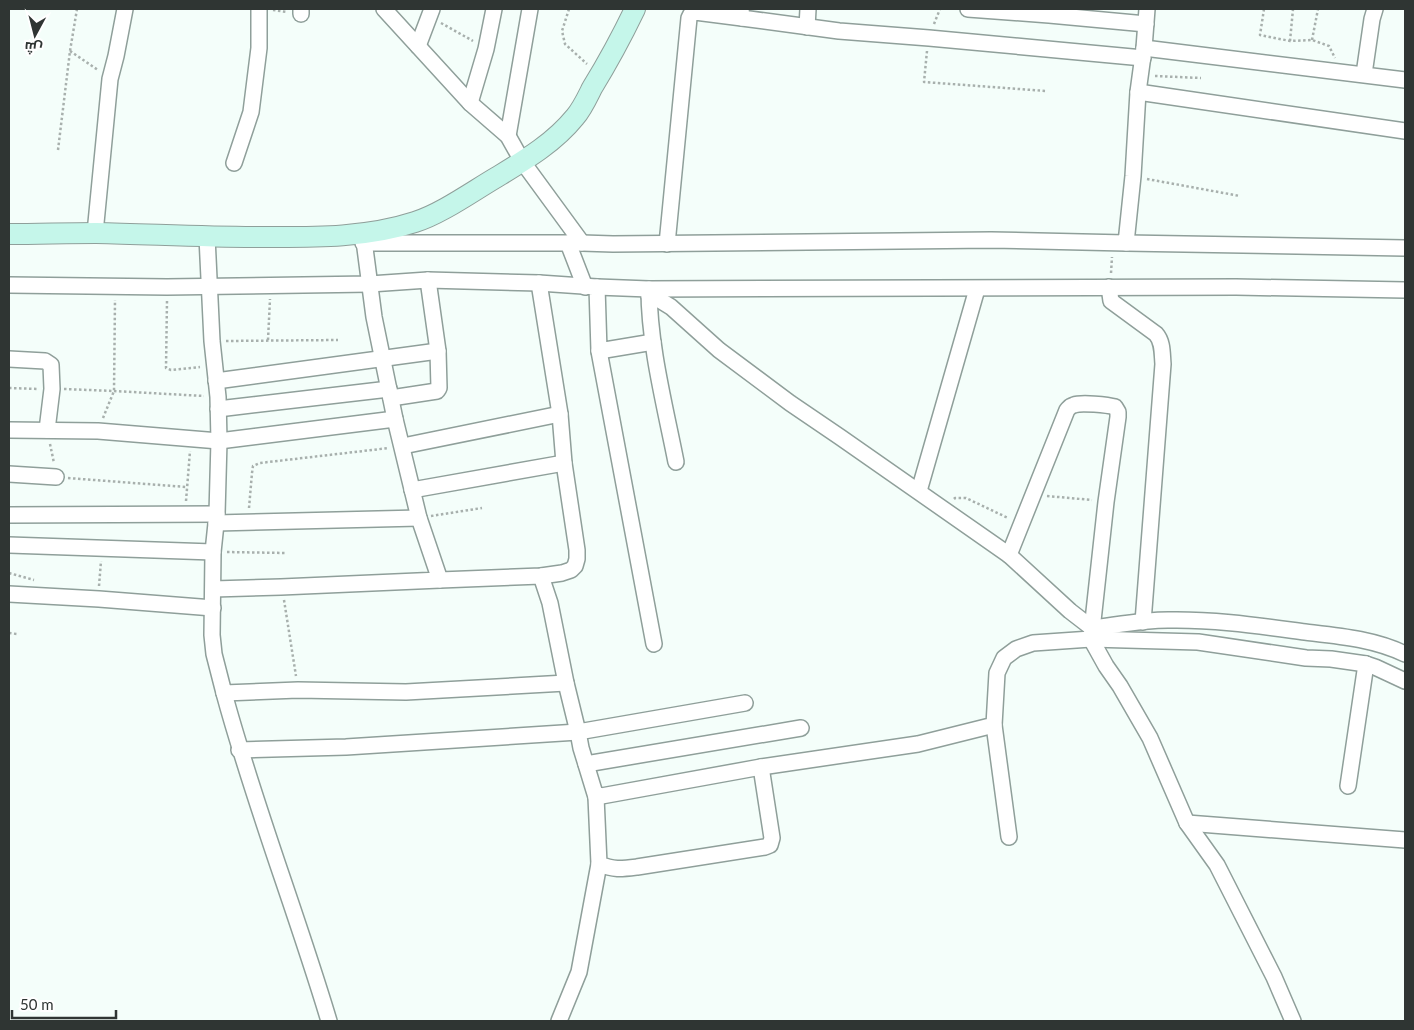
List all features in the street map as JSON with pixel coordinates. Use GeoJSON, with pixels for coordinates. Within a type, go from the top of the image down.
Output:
{"type":"FeatureCollection","features":[{"type":"Feature","properties":{"kind":"main road"},"geometry":{"type":"LineString","coordinates":[[9,234],[363,238],[416,222],[437,212],[540,150],[575,117],[635,9]]}},
{"type":"Feature","properties":{"kind":"street"},"geometry":{"type":"LineString","coordinates":[[95,234],[110,79],[125,9]]}},
{"type":"Feature","properties":{"kind":"street"},"geometry":{"type":"LineString","coordinates":[[234,163],[251,112],[259,48],[259,9]]}},
{"type":"Feature","properties":{"kind":"street"},"geometry":{"type":"LineString","coordinates":[[384,9],[470,103],[508,136],[575,243],[591,287],[599,352],[654,644]]}},
{"type":"Feature","properties":{"kind":"street"},"geometry":{"type":"LineString","coordinates":[[470,103],[486,49],[494,9]]}},
{"type":"Feature","properties":{"kind":"street"},"geometry":{"type":"LineString","coordinates":[[508,136],[530,9]]}},
{"type":"Feature","properties":{"kind":"street"},"geometry":{"type":"LineString","coordinates":[[807,27],[808,9]]}},
{"type":"Feature","properties":{"kind":"street"},"geometry":{"type":"LineString","coordinates":[[968,9],[1049,12],[1146,24]]}},
{"type":"Feature","properties":{"kind":"street"},"geometry":{"type":"LineString","coordinates":[[1120,242],[1134,176],[1138,92],[1147,9]]}},
{"type":"Feature","properties":{"kind":"street"},"geometry":{"type":"LineString","coordinates":[[1364,74],[1375,9]]}},
{"type":"Feature","properties":{"kind":"street"},"geometry":{"type":"LineString","coordinates":[[418,46],[430,12]]}},
{"type":"Feature","properties":{"kind":"street"},"geometry":{"type":"LineString","coordinates":[[667,244],[690,18],[691,14],[695,12],[741,13],[807,27],[838,31],[1143,53],[1364,74],[1405,80]]}},
{"type":"Feature","properties":{"kind":"street"},"geometry":{"type":"LineString","coordinates":[[1138,92],[1405,131]]}},
{"type":"Feature","properties":{"kind":"street"},"geometry":{"type":"LineString","coordinates":[[207,237],[219,441],[213,552],[212,634],[214,654],[239,750],[329,1021]]}},
{"type":"Feature","properties":{"kind":"street"},"geometry":{"type":"LineString","coordinates":[[440,580],[419,518],[395,419],[374,317],[363,238],[612,244],[991,240],[1405,248]]}},
{"type":"Feature","properties":{"kind":"street"},"geometry":{"type":"LineString","coordinates":[[218,403],[437,391],[440,382],[438,352],[428,280]]}},
{"type":"Feature","properties":{"kind":"street"},"geometry":{"type":"LineString","coordinates":[[9,285],[271,286],[370,284],[428,280],[539,283],[649,292],[1110,287],[1405,290]]}},
{"type":"Feature","properties":{"kind":"street"},"geometry":{"type":"LineString","coordinates":[[213,589],[281,588],[541,576],[571,570],[575,566],[577,550],[564,463],[560,414],[539,283]]}},
{"type":"Feature","properties":{"kind":"street"},"geometry":{"type":"LineString","coordinates":[[1110,287],[1111,301],[1156,334],[1161,343],[1163,364],[1144,622]]}},
{"type":"Feature","properties":{"kind":"street"},"geometry":{"type":"LineString","coordinates":[[919,491],[977,289]]}},
{"type":"Feature","properties":{"kind":"street"},"geometry":{"type":"LineString","coordinates":[[649,292],[653,342],[676,462]]}},
{"type":"Feature","properties":{"kind":"street"},"geometry":{"type":"LineString","coordinates":[[649,292],[671,307],[719,350],[790,403],[1010,555],[1092,633],[1106,666],[1120,686],[1150,738],[1187,823],[1217,865],[1274,977],[1293,1021]]}},
{"type":"Feature","properties":{"kind":"street"},"geometry":{"type":"LineString","coordinates":[[599,352],[653,342]]}},
{"type":"Feature","properties":{"kind":"street"},"geometry":{"type":"LineString","coordinates":[[216,382],[438,352]]}},
{"type":"Feature","properties":{"kind":"street"},"geometry":{"type":"LineString","coordinates":[[9,359],[45,361],[50,363],[52,368],[52,389],[47,430]]}},
{"type":"Feature","properties":{"kind":"street"},"geometry":{"type":"LineString","coordinates":[[1010,555],[1067,410],[1071,405],[1077,404],[1109,405],[1115,407],[1118,417],[1106,502],[1092,633]]}},
{"type":"Feature","properties":{"kind":"street"},"geometry":{"type":"LineString","coordinates":[[402,446],[560,414]]}},
{"type":"Feature","properties":{"kind":"street"},"geometry":{"type":"LineString","coordinates":[[9,430],[98,431],[219,441],[395,419]]}},
{"type":"Feature","properties":{"kind":"street"},"geometry":{"type":"LineString","coordinates":[[412,490],[564,463]]}},
{"type":"Feature","properties":{"kind":"street"},"geometry":{"type":"LineString","coordinates":[[9,474],[56,477]]}},
{"type":"Feature","properties":{"kind":"street"},"geometry":{"type":"LineString","coordinates":[[9,515],[216,518],[248,521],[419,518]]}},
{"type":"Feature","properties":{"kind":"street"},"geometry":{"type":"LineString","coordinates":[[9,545],[213,552]]}},
{"type":"Feature","properties":{"kind":"street"},"geometry":{"type":"LineString","coordinates":[[541,576],[550,603],[581,748],[596,797],[598,864],[579,972],[559,1021]]}},
{"type":"Feature","properties":{"kind":"street"},"geometry":{"type":"LineString","coordinates":[[9,594],[213,608]]}},
{"type":"Feature","properties":{"kind":"street"},"geometry":{"type":"LineString","coordinates":[[1009,837],[994,725],[997,673],[1004,658],[1016,649],[1033,643],[1144,622],[1192,620],[1309,632],[1368,641],[1405,654]]}},
{"type":"Feature","properties":{"kind":"street"},"geometry":{"type":"LineString","coordinates":[[1092,633],[1198,642],[1306,658],[1366,664],[1405,681]]}},
{"type":"Feature","properties":{"kind":"street"},"geometry":{"type":"LineString","coordinates":[[1348,786],[1366,664]]}},
{"type":"Feature","properties":{"kind":"street"},"geometry":{"type":"LineString","coordinates":[[224,693],[298,690],[406,692],[566,683]]}},
{"type":"Feature","properties":{"kind":"street"},"geometry":{"type":"LineString","coordinates":[[239,750],[355,746],[578,732],[745,703]]}},
{"type":"Feature","properties":{"kind":"street"},"geometry":{"type":"LineString","coordinates":[[596,797],[761,767],[918,744],[994,725]]}},
{"type":"Feature","properties":{"kind":"street"},"geometry":{"type":"LineString","coordinates":[[586,764],[801,728]]}},
{"type":"Feature","properties":{"kind":"street"},"geometry":{"type":"LineString","coordinates":[[598,864],[617,870],[770,845],[772,838],[761,767]]}},
{"type":"Feature","properties":{"kind":"street"},"geometry":{"type":"LineString","coordinates":[[1187,823],[1405,840]]}},
{"type":"Feature","properties":{"kind":"path"},"geometry":{"type":"LineString","coordinates":[[58,150],[70,51],[78,9]]}},
{"type":"Feature","properties":{"kind":"path"},"geometry":{"type":"LineString","coordinates":[[268,9],[301,11]]}},
{"type":"Feature","properties":{"kind":"path"},"geometry":{"type":"LineString","coordinates":[[569,9],[562,31],[565,44],[600,75]]}},
{"type":"Feature","properties":{"kind":"path"},"geometry":{"type":"LineString","coordinates":[[1264,9],[1260,36],[1290,41],[1312,40],[1329,46],[1335,57],[1332,71]]}},
{"type":"Feature","properties":{"kind":"path"},"geometry":{"type":"LineString","coordinates":[[1290,41],[1293,9]]}},
{"type":"Feature","properties":{"kind":"path"},"geometry":{"type":"LineString","coordinates":[[1312,40],[1318,9]]}},
{"type":"Feature","properties":{"kind":"path"},"geometry":{"type":"LineString","coordinates":[[430,12],[486,49]]}},
{"type":"Feature","properties":{"kind":"path"},"geometry":{"type":"LineString","coordinates":[[929,38],[924,82],[1046,91]]}},
{"type":"Feature","properties":{"kind":"path"},"geometry":{"type":"LineString","coordinates":[[70,51],[110,79]]}},
{"type":"Feature","properties":{"kind":"path"},"geometry":{"type":"LineString","coordinates":[[1141,75],[1201,78]]}},
{"type":"Feature","properties":{"kind":"path"},"geometry":{"type":"LineString","coordinates":[[1134,176],[1240,196]]}},
{"type":"Feature","properties":{"kind":"path"},"geometry":{"type":"LineString","coordinates":[[1110,287],[1120,242]]}},
{"type":"Feature","properties":{"kind":"path"},"geometry":{"type":"LineString","coordinates":[[98,431],[114,391],[115,286]]}},
{"type":"Feature","properties":{"kind":"path"},"geometry":{"type":"LineString","coordinates":[[268,340],[271,286]]}},
{"type":"Feature","properties":{"kind":"path"},"geometry":{"type":"LineString","coordinates":[[167,287],[166,368],[171,370],[214,365]]}},
{"type":"Feature","properties":{"kind":"path"},"geometry":{"type":"LineString","coordinates":[[212,341],[338,340]]}},
{"type":"Feature","properties":{"kind":"path"},"geometry":{"type":"LineString","coordinates":[[9,388],[114,391],[218,403]]}},
{"type":"Feature","properties":{"kind":"path"},"geometry":{"type":"LineString","coordinates":[[47,430],[56,477],[186,487],[191,439]]}},
{"type":"Feature","properties":{"kind":"path"},"geometry":{"type":"LineString","coordinates":[[248,521],[253,466],[260,463],[402,446]]}},
{"type":"Feature","properties":{"kind":"path"},"geometry":{"type":"LineString","coordinates":[[1033,494],[1106,502]]}},
{"type":"Feature","properties":{"kind":"path"},"geometry":{"type":"LineString","coordinates":[[944,510],[955,498],[966,498],[1021,524]]}},
{"type":"Feature","properties":{"kind":"path"},"geometry":{"type":"LineString","coordinates":[[419,518],[482,508]]}},
{"type":"Feature","properties":{"kind":"path"},"geometry":{"type":"LineString","coordinates":[[99,599],[101,549]]}},
{"type":"Feature","properties":{"kind":"path"},"geometry":{"type":"LineString","coordinates":[[213,552],[285,552]]}},
{"type":"Feature","properties":{"kind":"path"},"geometry":{"type":"LineString","coordinates":[[281,588],[298,690]]}},
{"type":"Feature","properties":{"kind":"path"},"geometry":{"type":"LineString","coordinates":[[9,633],[17,634]]}}]}
